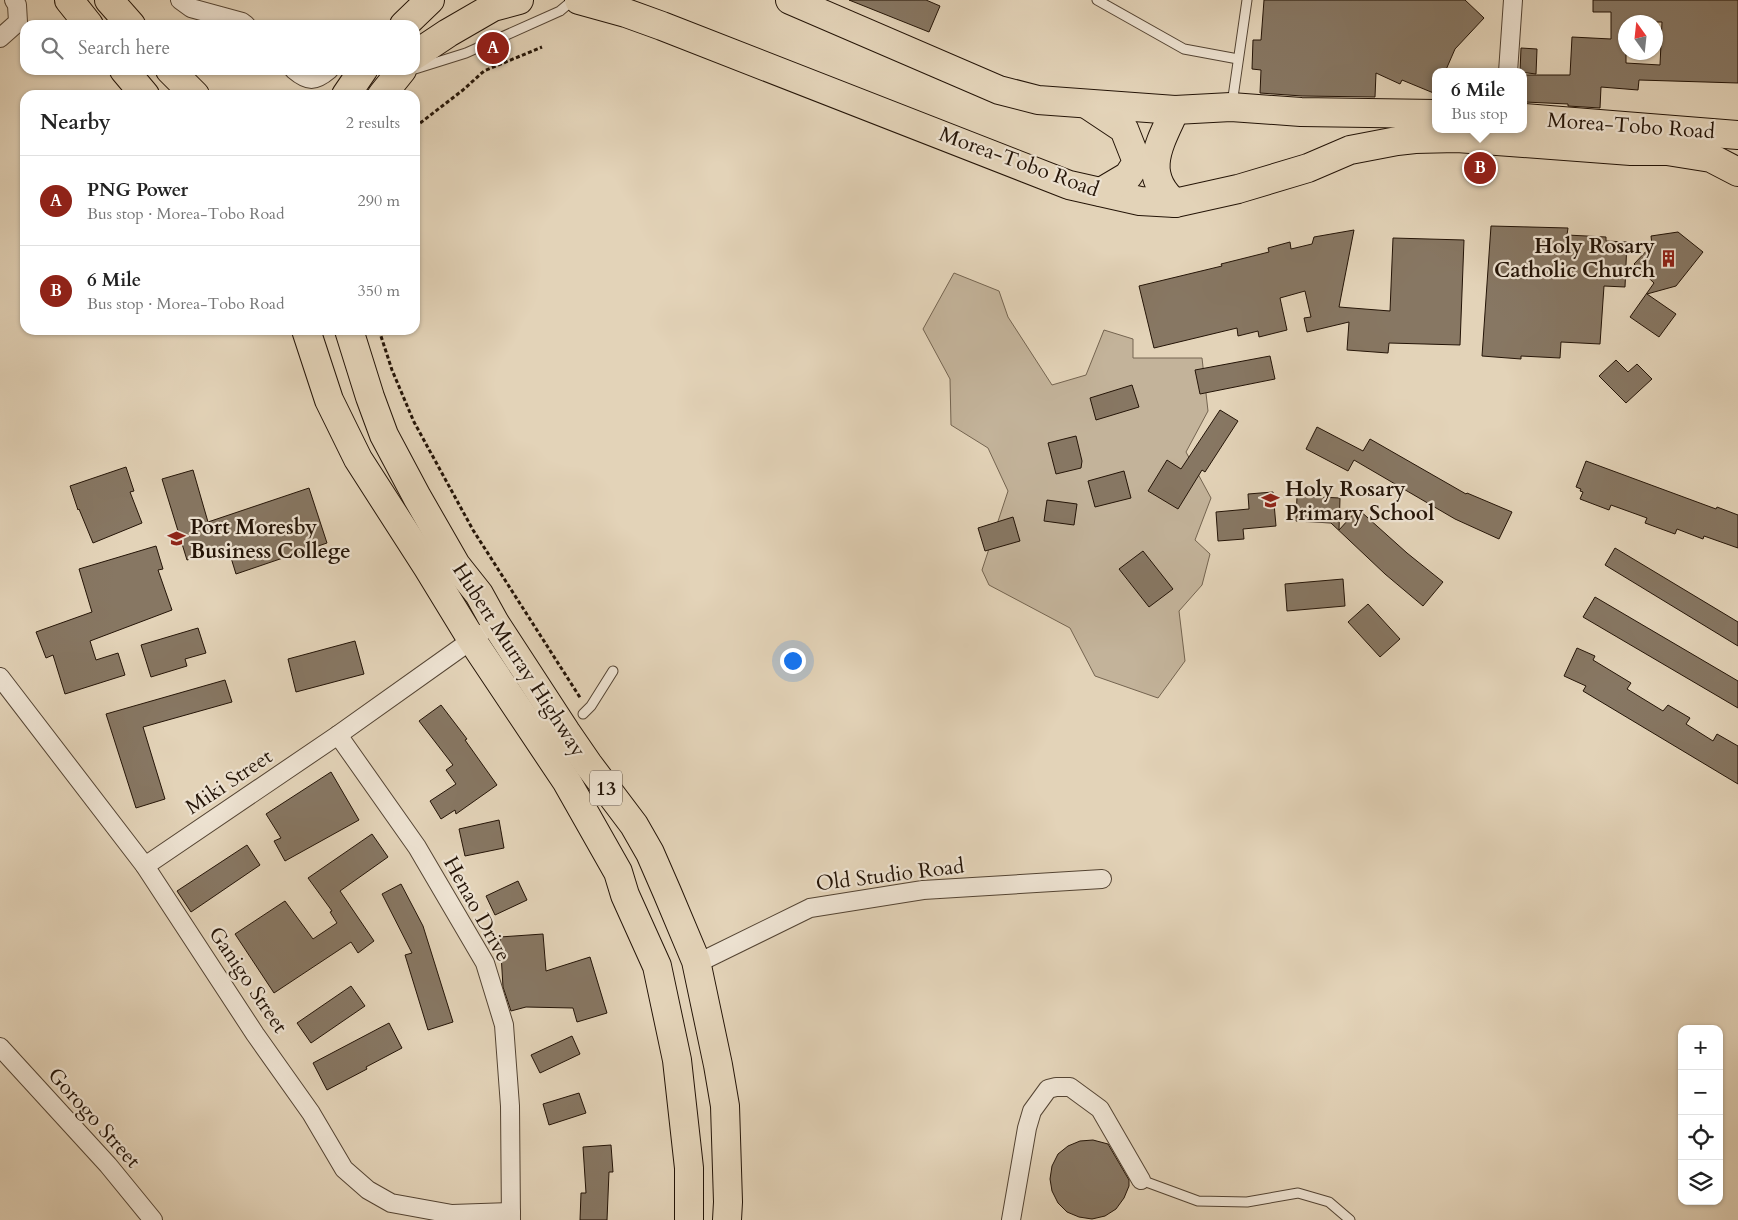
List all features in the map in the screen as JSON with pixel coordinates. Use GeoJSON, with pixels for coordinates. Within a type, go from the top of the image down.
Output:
{"type":"FeatureCollection","features":[{"type":"Feature","properties":{"kind":"highway"},"geometry":{"type":"LineString","coordinates":[[69,0],[84,20]]}},
{"type":"Feature","properties":{"kind":"highway"},"geometry":{"type":"LineString","coordinates":[[109,0],[127,20]]}},
{"type":"Feature","properties":{"kind":"highway"},"geometry":{"type":"LineString","coordinates":[[409,20],[430,0]]}},
{"type":"Feature","properties":{"kind":"highway"},"geometry":{"type":"LineString","coordinates":[[420,57],[448,33],[493,7],[519,0]]}},
{"type":"Feature","properties":{"kind":"highway","name":"Morea-Tobo Road"},"geometry":{"type":"LineString","coordinates":[[579,0],[644,19],[1069,185],[1140,201],[1175,203],[1238,189],[1308,168],[1350,150],[1415,139],[1457,138],[1622,150],[1667,151],[1711,158],[1738,172]]}},
{"type":"Feature","properties":{"kind":"highway"},"geometry":{"type":"LineString","coordinates":[[790,0],[816,5],[999,90],[1038,100],[1175,110],[1231,108],[1432,114]]}},
{"type":"Feature","properties":{"kind":"highway"},"geometry":{"type":"LineString","coordinates":[[128,75],[141,90]]}},
{"type":"Feature","properties":{"kind":"highway"},"geometry":{"type":"LineString","coordinates":[[175,75],[189,90]]}},
{"type":"Feature","properties":{"kind":"highway"},"geometry":{"type":"LineString","coordinates":[[350,90],[360,75]]}},
{"type":"Feature","properties":{"kind":"highway"},"geometry":{"type":"LineString","coordinates":[[387,90],[401,75]]}},
{"type":"Feature","properties":{"kind":"highway"},"geometry":{"type":"LineString","coordinates":[[1087,104],[1124,129],[1137,162],[1128,176],[1101,192]]}},
{"type":"Feature","properties":{"kind":"highway"},"geometry":{"type":"LineString","coordinates":[[1175,110],[1156,152],[1155,166],[1158,183],[1167,196],[1175,203]]}},
{"type":"Feature","properties":{"kind":"highway"},"geometry":{"type":"LineString","coordinates":[[1325,112],[1351,125],[1354,136],[1350,150]]}},
{"type":"Feature","properties":{"kind":"highway","name":"Morea-Tobo Road"},"geometry":{"type":"LineString","coordinates":[[1527,118],[1738,135]]}},
{"type":"Feature","properties":{"kind":"highway","name":"Hubert Murray Highway"},"geometry":{"type":"LineString","coordinates":[[308,335],[329,400],[358,459],[472,640],[567,782],[618,872],[632,911],[657,966],[677,1060],[689,1168],[689,1220]]}},
{"type":"Feature","properties":{"kind":"highway","name":"Hubert Murray Highway"},"geometry":{"type":"LineString","coordinates":[[351,335],[384,435],[417,497],[456,565],[479,594],[495,623],[588,764],[634,825],[650,853],[696,961],[725,1106],[728,1182],[727,1220]]}},
{"type":"Feature","properties":{"kind":"street"},"geometry":{"type":"LineString","coordinates":[[0,38],[18,22],[17,4],[14,0]]}},
{"type":"Feature","properties":{"kind":"street"},"geometry":{"type":"LineString","coordinates":[[180,0],[191,8],[235,20]]}},
{"type":"Feature","properties":{"kind":"street"},"geometry":{"type":"LineString","coordinates":[[1508,68],[1513,0]]}},
{"type":"Feature","properties":{"kind":"street"},"geometry":{"type":"LineString","coordinates":[[300,75],[303,78],[310,79],[321,75]]}},
{"type":"Feature","properties":{"kind":"street","name":"Miki Street"},"geometry":{"type":"LineString","coordinates":[[145,866],[338,735],[495,623]]}},
{"type":"Feature","properties":{"kind":"street","name":"Ganigo Street"},"geometry":{"type":"LineString","coordinates":[[0,677],[145,866],[255,1034],[310,1113],[344,1169],[368,1190],[390,1203],[452,1214],[511,1216]]}},
{"type":"Feature","properties":{"kind":"street","name":"Henao Drive"},"geometry":{"type":"LineString","coordinates":[[338,735],[417,847],[485,963],[504,1025],[510,1106],[511,1216]]}},
{"type":"Feature","properties":{"kind":"street","name":"Old Studio Road"},"geometry":{"type":"LineString","coordinates":[[696,961],[704,960],[810,908],[923,890],[1102,879]]}},
{"type":"Feature","properties":{"kind":"street","name":"Gorogo Street"},"geometry":{"type":"LineString","coordinates":[[0,1047],[108,1165],[153,1220]]}},
{"type":"Feature","properties":{"kind":"street"},"geometry":{"type":"LineString","coordinates":[[1011,1220],[1027,1128],[1032,1111],[1048,1089],[1070,1086],[1100,1109],[1141,1180]]}},
{"type":"Feature","properties":{"kind":"lane"},"geometry":{"type":"LineString","coordinates":[[420,64],[466,53],[560,11],[573,0]]}},
{"type":"Feature","properties":{"kind":"lane"},"geometry":{"type":"LineString","coordinates":[[1097,0],[1184,49],[1238,59]]}},
{"type":"Feature","properties":{"kind":"lane"},"geometry":{"type":"LineString","coordinates":[[1231,108],[1247,0]]}},
{"type":"Feature","properties":{"kind":"lane"},"geometry":{"type":"LineString","coordinates":[[583,714],[591,706],[613,671]]}},
{"type":"Feature","properties":{"kind":"lane"},"geometry":{"type":"LineString","coordinates":[[1141,1180],[1198,1201],[1247,1202],[1298,1193],[1329,1202],[1350,1220]]}},
{"type":"Feature","properties":{"kind":"path"},"geometry":{"type":"LineString","coordinates":[[420,123],[484,71],[542,47]]}},
{"type":"Feature","properties":{"kind":"path"},"geometry":{"type":"LineString","coordinates":[[381,335],[392,370],[414,422],[473,530],[581,700]]}},
{"type":"Feature","properties":{"kind":"shaded area"},"geometry":{"type":"Polygon","coordinates":[[[954,273],[999,291],[1008,317],[1052,385],[1086,375],[1104,330],[1133,339],[1133,358],[1202,358],[1208,411],[1186,452],[1211,498],[1195,540],[1210,554],[1202,585],[1179,611],[1185,661],[1158,698],[1095,676],[1070,628],[989,585],[982,570],[1008,491],[988,448],[951,425],[950,379],[923,329],[954,273]]]}},
{"type":"Feature","properties":{"kind":"building"},"geometry":{"type":"Polygon","coordinates":[[[849,0],[926,0],[940,6],[929,32],[849,0]]]}},
{"type":"Feature","properties":{"kind":"building"},"geometry":{"type":"Polygon","coordinates":[[[1264,0],[1465,0],[1484,18],[1455,49],[1447,68],[1432,68],[1432,92],[1402,80],[1400,84],[1376,73],[1375,97],[1302,96],[1260,93],[1261,70],[1252,69],[1253,40],[1261,40],[1264,0]]]}},
{"type":"Feature","properties":{"kind":"building"},"geometry":{"type":"Polygon","coordinates":[[[1593,0],[1738,0],[1738,83],[1639,80],[1638,90],[1601,87],[1600,108],[1527,102],[1527,75],[1570,75],[1572,37],[1611,39],[1611,12],[1593,12],[1593,0]]]}},
{"type":"Feature","properties":{"kind":"building"},"geometry":{"type":"Polygon","coordinates":[[[1521,48],[1537,49],[1536,74],[1527,73],[1527,68],[1520,68],[1521,48]]]}},
{"type":"Feature","properties":{"kind":"building"},"geometry":{"type":"Polygon","coordinates":[[[1491,226],[1568,228],[1567,235],[1606,237],[1606,241],[1627,242],[1625,287],[1604,286],[1600,344],[1561,342],[1560,358],[1521,356],[1521,359],[1482,356],[1491,226]]]}},
{"type":"Feature","properties":{"kind":"building"},"geometry":{"type":"Polygon","coordinates":[[[1354,230],[1339,307],[1390,311],[1393,238],[1464,240],[1460,345],[1389,343],[1388,353],[1347,350],[1349,322],[1307,332],[1304,318],[1311,317],[1305,291],[1280,298],[1287,330],[1259,337],[1258,331],[1238,336],[1237,328],[1154,348],[1139,286],[1222,266],[1221,264],[1269,252],[1268,248],[1290,242],[1291,249],[1312,244],[1314,237],[1354,230]]]}},
{"type":"Feature","properties":{"kind":"building","name":"Holy Rosary Catholic Church"},"geometry":{"type":"Polygon","coordinates":[[[1678,232],[1703,252],[1676,286],[1647,294],[1676,314],[1659,337],[1630,317],[1654,283],[1634,264],[1652,245],[1651,236],[1678,232]]]}},
{"type":"Feature","properties":{"kind":"building"},"geometry":{"type":"Polygon","coordinates":[[[1270,356],[1275,379],[1200,394],[1195,370],[1270,356]]]}},
{"type":"Feature","properties":{"kind":"building"},"geometry":{"type":"Polygon","coordinates":[[[1616,360],[1628,372],[1637,364],[1652,379],[1626,403],[1599,376],[1616,360]]]}},
{"type":"Feature","properties":{"kind":"building"},"geometry":{"type":"Polygon","coordinates":[[[1132,385],[1139,407],[1096,420],[1090,398],[1132,385]]]}},
{"type":"Feature","properties":{"kind":"building"},"geometry":{"type":"Polygon","coordinates":[[[1220,410],[1238,421],[1205,472],[1202,470],[1178,509],[1148,491],[1167,460],[1181,469],[1220,410]]]}},
{"type":"Feature","properties":{"kind":"building"},"geometry":{"type":"Polygon","coordinates":[[[1317,427],[1363,451],[1370,439],[1466,494],[1512,512],[1499,539],[1455,519],[1354,460],[1348,471],[1306,449],[1317,427]]]}},
{"type":"Feature","properties":{"kind":"building"},"geometry":{"type":"Polygon","coordinates":[[[1076,436],[1082,461],[1081,468],[1056,474],[1048,443],[1076,436]]]}},
{"type":"Feature","properties":{"kind":"building"},"geometry":{"type":"Polygon","coordinates":[[[1586,461],[1716,509],[1717,507],[1738,515],[1738,548],[1704,536],[1703,539],[1677,529],[1675,534],[1645,523],[1647,518],[1611,505],[1609,510],[1580,499],[1583,492],[1576,487],[1586,461]]]}},
{"type":"Feature","properties":{"kind":"building"},"geometry":{"type":"Polygon","coordinates":[[[126,467],[134,491],[130,492],[142,523],[93,543],[78,510],[70,486],[126,467]]]}},
{"type":"Feature","properties":{"kind":"building"},"geometry":{"type":"Polygon","coordinates":[[[193,470],[208,522],[309,488],[327,543],[236,574],[228,548],[187,560],[162,479],[193,470]]]}},
{"type":"Feature","properties":{"kind":"building"},"geometry":{"type":"Polygon","coordinates":[[[1124,471],[1131,498],[1095,507],[1088,481],[1124,471]]]}},
{"type":"Feature","properties":{"kind":"building"},"geometry":{"type":"Polygon","coordinates":[[[1273,492],[1276,526],[1243,529],[1244,539],[1218,541],[1216,512],[1249,509],[1248,494],[1273,492]]]}},
{"type":"Feature","properties":{"kind":"building"},"geometry":{"type":"Polygon","coordinates":[[[1297,496],[1340,498],[1339,530],[1358,509],[1443,582],[1423,606],[1385,574],[1331,523],[1296,521],[1297,496]]]}},
{"type":"Feature","properties":{"kind":"building"},"geometry":{"type":"Polygon","coordinates":[[[1047,500],[1077,504],[1074,525],[1044,521],[1047,500]]]}},
{"type":"Feature","properties":{"kind":"building"},"geometry":{"type":"Polygon","coordinates":[[[1013,517],[1020,541],[985,551],[978,528],[1013,517]]]}},
{"type":"Feature","properties":{"kind":"building"},"geometry":{"type":"Polygon","coordinates":[[[156,546],[163,569],[158,570],[172,610],[90,641],[96,660],[118,653],[125,675],[65,694],[53,655],[46,658],[36,632],[92,612],[79,569],[156,546]]]}},
{"type":"Feature","properties":{"kind":"building"},"geometry":{"type":"Polygon","coordinates":[[[1615,548],[1738,622],[1738,646],[1605,565],[1615,548]]]}},
{"type":"Feature","properties":{"kind":"building"},"geometry":{"type":"Polygon","coordinates":[[[1143,551],[1173,589],[1149,607],[1119,569],[1143,551]]]}},
{"type":"Feature","properties":{"kind":"building"},"geometry":{"type":"Polygon","coordinates":[[[1343,579],[1345,606],[1287,611],[1285,584],[1343,579]]]}},
{"type":"Feature","properties":{"kind":"building"},"geometry":{"type":"Polygon","coordinates":[[[1595,597],[1738,681],[1738,708],[1583,617],[1595,597]]]}},
{"type":"Feature","properties":{"kind":"building"},"geometry":{"type":"Polygon","coordinates":[[[1368,604],[1400,639],[1380,657],[1348,622],[1368,604]]]}},
{"type":"Feature","properties":{"kind":"building"},"geometry":{"type":"Polygon","coordinates":[[[198,628],[206,653],[185,659],[187,666],[151,677],[141,645],[198,628]]]}},
{"type":"Feature","properties":{"kind":"building"},"geometry":{"type":"Polygon","coordinates":[[[355,641],[364,674],[296,692],[288,659],[355,641]]]}},
{"type":"Feature","properties":{"kind":"building"},"geometry":{"type":"Polygon","coordinates":[[[1577,648],[1595,656],[1593,660],[1631,683],[1627,689],[1663,711],[1668,705],[1690,718],[1686,724],[1713,741],[1717,734],[1738,746],[1738,784],[1583,691],[1586,686],[1564,676],[1577,648]]]}},
{"type":"Feature","properties":{"kind":"building"},"geometry":{"type":"Polygon","coordinates":[[[225,680],[232,702],[143,727],[165,799],[136,808],[106,714],[225,680]]]}},
{"type":"Feature","properties":{"kind":"building"},"geometry":{"type":"Polygon","coordinates":[[[441,705],[467,739],[465,740],[497,785],[456,814],[455,810],[441,819],[430,801],[456,784],[446,770],[453,765],[419,721],[441,705]]]}},
{"type":"Feature","properties":{"kind":"building"},"geometry":{"type":"Polygon","coordinates":[[[331,772],[359,820],[285,861],[274,841],[281,838],[266,814],[331,772]]]}},
{"type":"Feature","properties":{"kind":"building"},"geometry":{"type":"Polygon","coordinates":[[[499,820],[504,848],[465,856],[459,829],[499,820]]]}},
{"type":"Feature","properties":{"kind":"building"},"geometry":{"type":"Polygon","coordinates":[[[372,834],[388,857],[340,891],[374,941],[358,953],[351,942],[274,993],[235,934],[285,901],[313,939],[337,923],[330,912],[332,911],[308,878],[372,834]]]}},
{"type":"Feature","properties":{"kind":"building"},"geometry":{"type":"Polygon","coordinates":[[[247,845],[260,865],[191,912],[177,891],[247,845]]]}},
{"type":"Feature","properties":{"kind":"building"},"geometry":{"type":"Polygon","coordinates":[[[518,881],[527,900],[495,915],[486,896],[518,881]]]}},
{"type":"Feature","properties":{"kind":"building"},"geometry":{"type":"Polygon","coordinates":[[[401,884],[423,926],[453,1022],[428,1030],[405,955],[412,953],[382,894],[401,884]]]}},
{"type":"Feature","properties":{"kind":"building"},"geometry":{"type":"Polygon","coordinates":[[[543,934],[546,971],[590,957],[607,1013],[577,1022],[573,1008],[526,1007],[511,1011],[503,987],[500,937],[543,934]]]}},
{"type":"Feature","properties":{"kind":"building"},"geometry":{"type":"Polygon","coordinates":[[[351,986],[365,1006],[311,1043],[297,1023],[351,986]]]}},
{"type":"Feature","properties":{"kind":"building"},"geometry":{"type":"Polygon","coordinates":[[[389,1023],[402,1048],[327,1090],[313,1063],[389,1023]]]}},
{"type":"Feature","properties":{"kind":"building"},"geometry":{"type":"Polygon","coordinates":[[[572,1036],[580,1054],[540,1073],[531,1055],[572,1036]]]}},
{"type":"Feature","properties":{"kind":"building"},"geometry":{"type":"Polygon","coordinates":[[[579,1093],[586,1113],[549,1125],[543,1104],[579,1093]]]}},
{"type":"Feature","properties":{"kind":"building"},"geometry":{"type":"Polygon","coordinates":[[[1093,1140],[1108,1144],[1129,1180],[1129,1186],[1124,1198],[1116,1209],[1105,1216],[1092,1219],[1079,1217],[1067,1212],[1058,1203],[1052,1191],[1050,1179],[1052,1166],[1058,1154],[1068,1146],[1080,1141],[1093,1140]]]}},
{"type":"Feature","properties":{"kind":"building"},"geometry":{"type":"Polygon","coordinates":[[[611,1145],[613,1172],[609,1172],[607,1220],[580,1220],[581,1193],[586,1193],[583,1147],[611,1145]]]}},
{"type":"Feature","properties":{"kind":"place","name":"PNG Power"},"geometry":{"type":"Point","coordinates":[493,48]}},
{"type":"Feature","properties":{"kind":"place","name":"6 Mile"},"geometry":{"type":"Point","coordinates":[1480,168]}},
{"type":"Feature","properties":{"kind":"place","name":"Holy Rosary Catholic Church"},"geometry":{"type":"Point","coordinates":[1669,258]}},
{"type":"Feature","properties":{"kind":"place","name":"Holy Rosary Primary School"},"geometry":{"type":"Point","coordinates":[1271,501]}},
{"type":"Feature","properties":{"kind":"place","name":"Port Moresby Business College"},"geometry":{"type":"Point","coordinates":[176,539]}}]}
